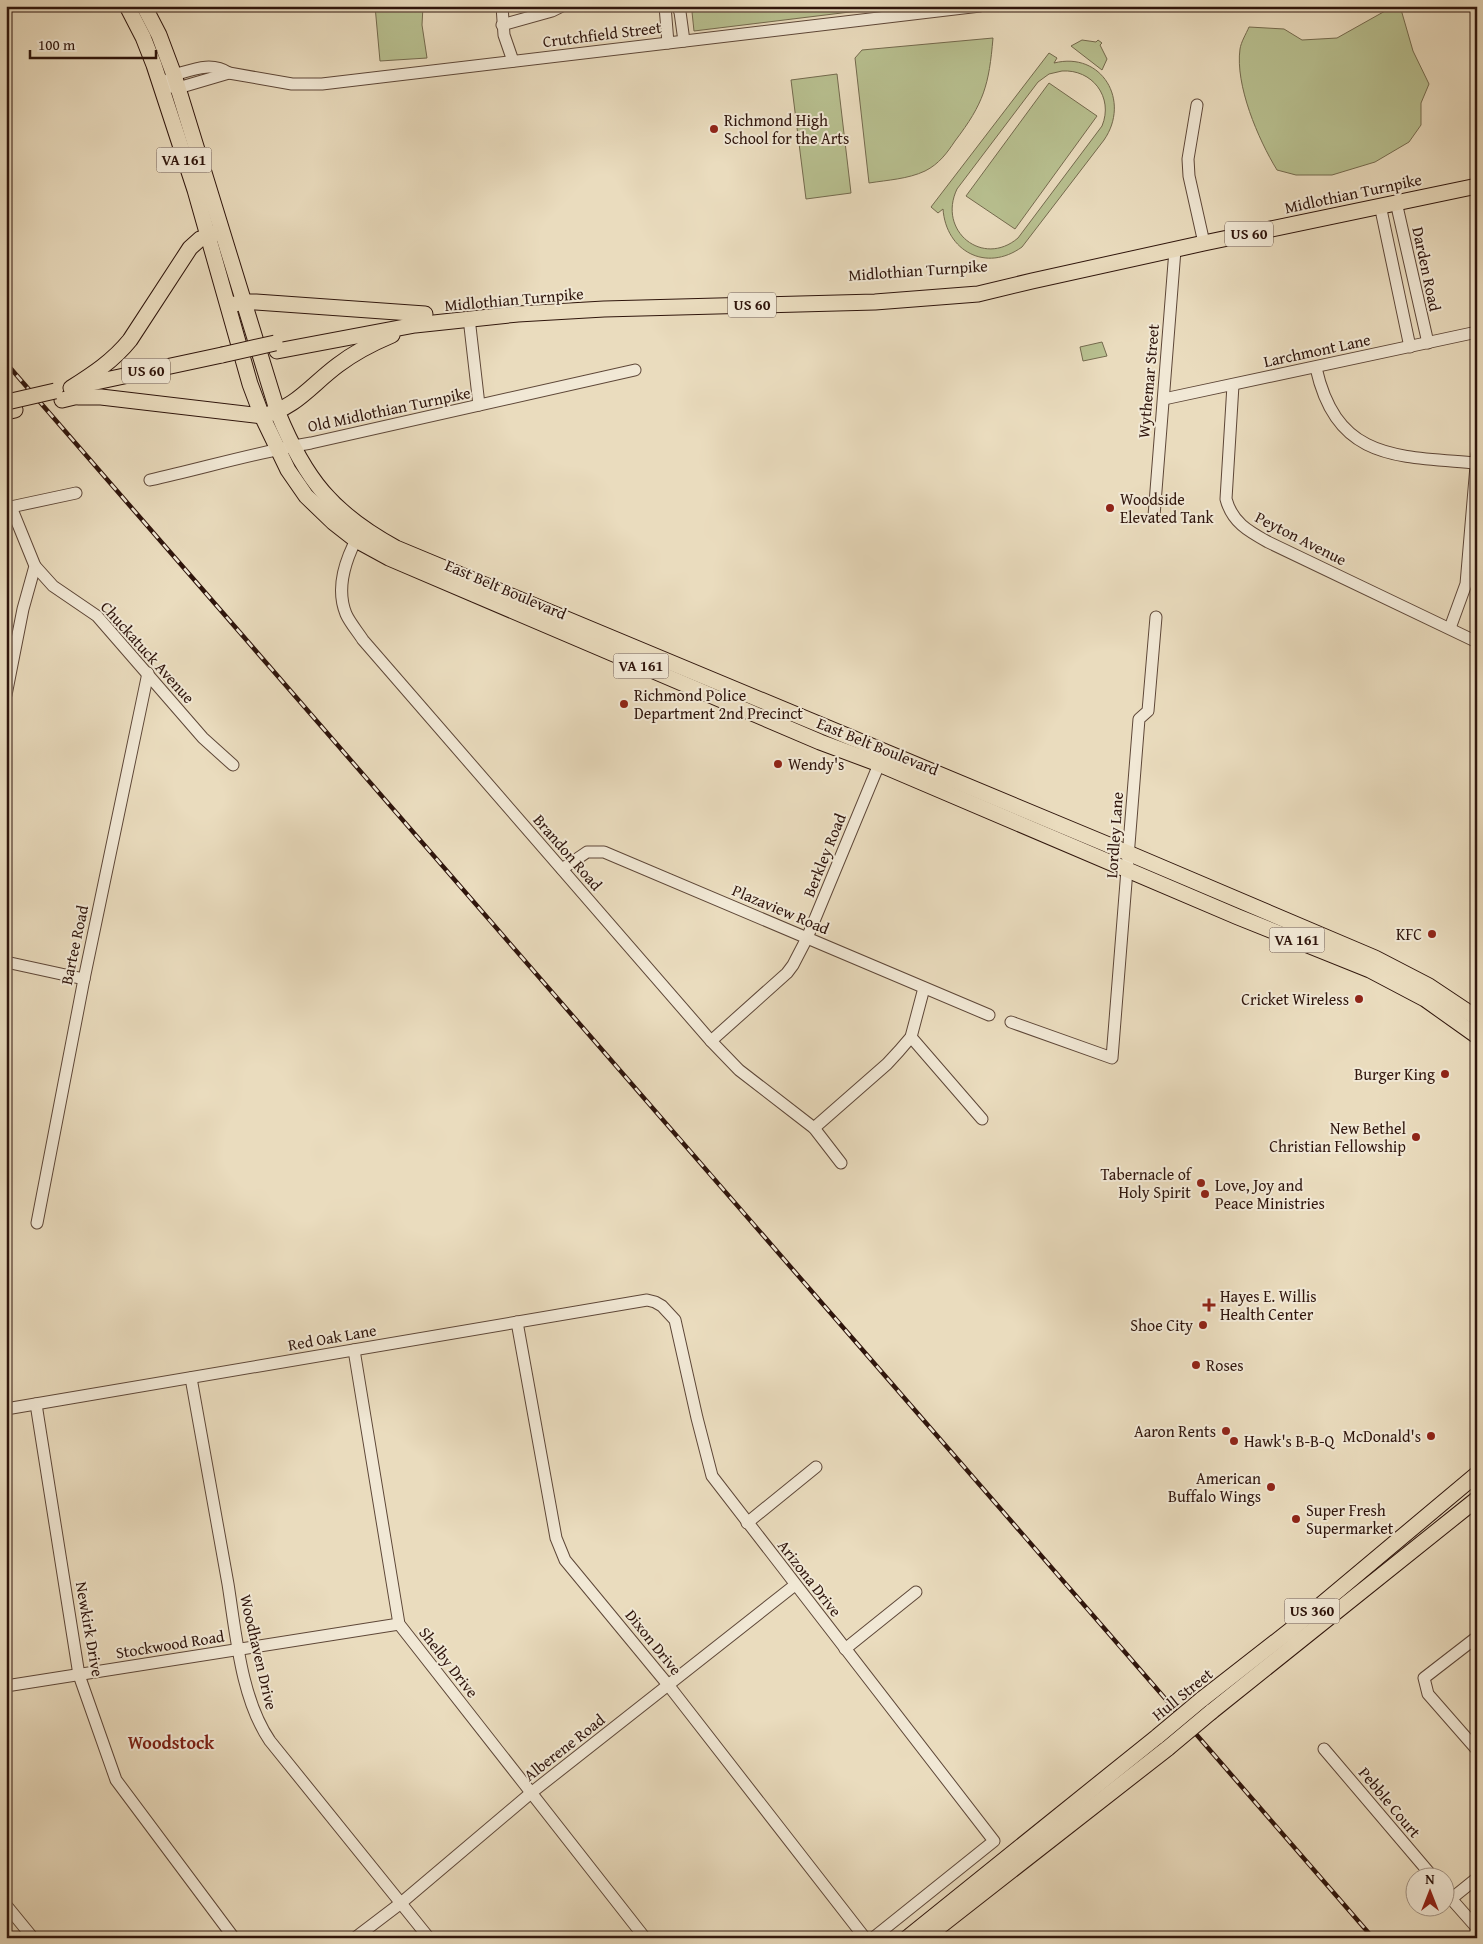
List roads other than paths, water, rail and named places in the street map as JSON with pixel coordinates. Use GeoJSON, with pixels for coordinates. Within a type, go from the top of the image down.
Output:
{"type":"FeatureCollection","features":[{"type":"Feature","properties":{"kind":"main road","name":"VA 161"},"geometry":{"type":"LineString","coordinates":[[127,6],[143,37],[244,302]]}},
{"type":"Feature","properties":{"kind":"main road","name":"VA 161"},"geometry":{"type":"LineString","coordinates":[[144,6],[158,35],[176,82],[216,228],[228,307]]}},
{"type":"Feature","properties":{"kind":"main road","name":"Midlothian Turnpike"},"geometry":{"type":"LineString","coordinates":[[276,347],[469,318],[573,310],[841,303],[978,294],[1204,243],[1477,186]]}},
{"type":"Feature","properties":{"kind":"main road"},"geometry":{"type":"LineString","coordinates":[[66,394],[118,354],[130,340],[190,248],[216,228]]}},
{"type":"Feature","properties":{"kind":"main road","name":"Midlothian Turnpike"},"geometry":{"type":"LineString","coordinates":[[9,407],[276,347],[372,322],[425,314],[541,302],[874,292],[1032,281]]}},
{"type":"Feature","properties":{"kind":"main road"},"geometry":{"type":"LineString","coordinates":[[228,307],[244,302],[425,314]]}},
{"type":"Feature","properties":{"kind":"main road","name":"East Belt Boulevard"},"geometry":{"type":"LineString","coordinates":[[244,302],[278,412],[286,444],[288,470],[306,496],[333,522],[359,534],[389,558],[820,742],[881,758],[1128,853],[1375,958],[1429,986],[1477,1018]]}},
{"type":"Feature","properties":{"kind":"main road","name":"East Belt Boulevard"},"geometry":{"type":"LineString","coordinates":[[228,307],[262,416],[286,444]]}},
{"type":"Feature","properties":{"kind":"main road"},"geometry":{"type":"LineString","coordinates":[[66,394],[262,416],[278,412],[297,400],[359,350],[415,325]]}},
{"type":"Feature","properties":{"kind":"main road"},"geometry":{"type":"LineString","coordinates":[[286,444],[289,416],[297,400]]}},
{"type":"Feature","properties":{"kind":"main road","name":"East Belt Boulevard"},"geometry":{"type":"LineString","coordinates":[[881,758],[1128,869],[1392,981],[1424,999],[1477,1036]]}},
{"type":"Feature","properties":{"kind":"main road","name":"Hull Street"},"geometry":{"type":"LineString","coordinates":[[908,1938],[1292,1628],[1477,1474]]}},
{"type":"Feature","properties":{"kind":"main road","name":"Hull Street"},"geometry":{"type":"LineString","coordinates":[[925,1938],[1168,1748],[1477,1499]]}},
{"type":"Feature","properties":{"kind":"street"},"geometry":{"type":"LineString","coordinates":[[502,6],[502,25],[513,61]]}},
{"type":"Feature","properties":{"kind":"street"},"geometry":{"type":"LineString","coordinates":[[502,25],[552,11],[562,6]]}},
{"type":"Feature","properties":{"kind":"street"},"geometry":{"type":"LineString","coordinates":[[665,6],[668,43]]}},
{"type":"Feature","properties":{"kind":"street"},"geometry":{"type":"LineString","coordinates":[[676,6],[680,12],[684,41]]}},
{"type":"Feature","properties":{"kind":"street","name":"Crutchfield Street"},"geometry":{"type":"LineString","coordinates":[[160,85],[229,72],[292,84],[315,84],[980,6]]}},
{"type":"Feature","properties":{"kind":"street"},"geometry":{"type":"LineString","coordinates":[[1197,105],[1188,159],[1189,176],[1204,243]]}},
{"type":"Feature","properties":{"kind":"street","name":"Darden Road"},"geometry":{"type":"LineString","coordinates":[[1396,202],[1428,343]]}},
{"type":"Feature","properties":{"kind":"street","name":"Darden Road"},"geometry":{"type":"LineString","coordinates":[[1380,205],[1410,347]]}},
{"type":"Feature","properties":{"kind":"street","name":"Wythemar Street"},"geometry":{"type":"LineString","coordinates":[[1154,516],[1175,250]]}},
{"type":"Feature","properties":{"kind":"street"},"geometry":{"type":"LineString","coordinates":[[469,318],[479,405]]}},
{"type":"Feature","properties":{"kind":"street","name":"Larchmont Lane"},"geometry":{"type":"LineString","coordinates":[[1164,399],[1428,343],[1476,335]]}},
{"type":"Feature","properties":{"kind":"street"},"geometry":{"type":"LineString","coordinates":[[1316,368],[1329,406],[1340,423],[1360,442],[1383,453],[1399,456],[1476,459],[1466,584],[1450,628]]}},
{"type":"Feature","properties":{"kind":"street","name":"Old Midlothian Turnpike"},"geometry":{"type":"LineString","coordinates":[[150,480],[286,444],[479,405],[635,370]]}},
{"type":"Feature","properties":{"kind":"street","name":"Peyton Avenue"},"geometry":{"type":"LineString","coordinates":[[1234,385],[1226,499],[1229,510],[1236,520],[1246,530],[1268,542],[1477,642]]}},
{"type":"Feature","properties":{"kind":"street"},"geometry":{"type":"LineString","coordinates":[[6,695],[23,609],[35,566],[9,507],[76,493]]}},
{"type":"Feature","properties":{"kind":"street","name":"Brandon Road"},"geometry":{"type":"LineString","coordinates":[[359,534],[342,573],[341,584],[342,602],[346,615],[364,640],[711,1041],[739,1070],[814,1128],[841,1163]]}},
{"type":"Feature","properties":{"kind":"street","name":"Chuckatuck Avenue"},"geometry":{"type":"LineString","coordinates":[[35,566],[54,586],[97,616],[203,738],[233,765]]}},
{"type":"Feature","properties":{"kind":"street","name":"Lordley Lane"},"geometry":{"type":"LineString","coordinates":[[1011,1022],[1112,1058],[1139,718],[1148,711],[1156,617]]}},
{"type":"Feature","properties":{"kind":"street","name":"Bartee Road"},"geometry":{"type":"LineString","coordinates":[[37,1223],[84,979],[148,673]]}},
{"type":"Feature","properties":{"kind":"street","name":"Berkley Road"},"geometry":{"type":"LineString","coordinates":[[711,1041],[787,973],[807,938],[881,758]]}},
{"type":"Feature","properties":{"kind":"street","name":"Plazaview Road"},"geometry":{"type":"LineString","coordinates":[[562,869],[587,852],[604,852],[989,1015]]}},
{"type":"Feature","properties":{"kind":"street"},"geometry":{"type":"LineString","coordinates":[[6,962],[84,979]]}},
{"type":"Feature","properties":{"kind":"street"},"geometry":{"type":"LineString","coordinates":[[814,1128],[888,1064],[910,1037],[924,988]]}},
{"type":"Feature","properties":{"kind":"street"},"geometry":{"type":"LineString","coordinates":[[910,1037],[982,1119]]}},
{"type":"Feature","properties":{"kind":"street","name":"Red Oak Lane"},"geometry":{"type":"LineString","coordinates":[[6,1409],[647,1300],[662,1306]]}},
{"type":"Feature","properties":{"kind":"street","name":"Arizona Drive"},"geometry":{"type":"LineString","coordinates":[[662,1306],[675,1320],[712,1476],[994,1841],[873,1938]]}},
{"type":"Feature","properties":{"kind":"street","name":"Dixon Drive"},"geometry":{"type":"LineString","coordinates":[[517,1322],[556,1538],[565,1560],[669,1686],[866,1938]]}},
{"type":"Feature","properties":{"kind":"street","name":"Shelby Drive"},"geometry":{"type":"LineString","coordinates":[[354,1350],[399,1624],[645,1938]]}},
{"type":"Feature","properties":{"kind":"street","name":"Woodhaven Drive"},"geometry":{"type":"LineString","coordinates":[[191,1378],[239,1650],[250,1702],[260,1726],[270,1741],[429,1938]]}},
{"type":"Feature","properties":{"kind":"street","name":"Newkirk Drive"},"geometry":{"type":"LineString","coordinates":[[36,1404],[79,1675],[116,1780],[234,1938]]}},
{"type":"Feature","properties":{"kind":"street"},"geometry":{"type":"LineString","coordinates":[[747,1523],[816,1467]]}},
{"type":"Feature","properties":{"kind":"street","name":"Alberene Road"},"geometry":{"type":"LineString","coordinates":[[355,1938],[531,1793],[795,1585]]}},
{"type":"Feature","properties":{"kind":"street"},"geometry":{"type":"LineString","coordinates":[[845,1649],[916,1592]]}},
{"type":"Feature","properties":{"kind":"street","name":"Stockwood Road"},"geometry":{"type":"LineString","coordinates":[[6,1686],[399,1624]]}},
{"type":"Feature","properties":{"kind":"street"},"geometry":{"type":"LineString","coordinates":[[1477,1637],[1424,1678],[1428,1694],[1477,1750]]}},
{"type":"Feature","properties":{"kind":"street","name":"Pebble Court"},"geometry":{"type":"LineString","coordinates":[[1324,1749],[1423,1866]]}},
{"type":"Feature","properties":{"kind":"street"},"geometry":{"type":"LineString","coordinates":[[1456,1891],[1477,1878]]}},
{"type":"Feature","properties":{"kind":"street"},"geometry":{"type":"LineString","coordinates":[[1456,1905],[1477,1928]]}},
{"type":"Feature","properties":{"kind":"street"},"geometry":{"type":"LineString","coordinates":[[8,1909],[33,1938]]}},
{"type":"Feature","properties":{"kind":"railway"},"geometry":{"type":"LineString","coordinates":[[6,363],[1373,1938]]}},
{"type":"Feature","properties":{"kind":"place","name":"Richmond High School for the Arts"},"geometry":{"type":"Point","coordinates":[714,129]}},
{"type":"Feature","properties":{"kind":"place","name":"Woodside Elevated Tank"},"geometry":{"type":"Point","coordinates":[1110,508]}},
{"type":"Feature","properties":{"kind":"place","name":"Richmond Police Department 2nd Precinct"},"geometry":{"type":"Point","coordinates":[624,704]}},
{"type":"Feature","properties":{"kind":"place","name":"Wendy's"},"geometry":{"type":"Point","coordinates":[778,764]}},
{"type":"Feature","properties":{"kind":"place","name":"KFC"},"geometry":{"type":"Point","coordinates":[1432,934]}},
{"type":"Feature","properties":{"kind":"place","name":"Cricket Wireless"},"geometry":{"type":"Point","coordinates":[1359,999]}},
{"type":"Feature","properties":{"kind":"place","name":"Burger King"},"geometry":{"type":"Point","coordinates":[1445,1074]}},
{"type":"Feature","properties":{"kind":"place","name":"New Bethel Christian Fellowship"},"geometry":{"type":"Point","coordinates":[1416,1137]}},
{"type":"Feature","properties":{"kind":"place","name":"Tabernacle of Holy Spirit"},"geometry":{"type":"Point","coordinates":[1201,1183]}},
{"type":"Feature","properties":{"kind":"place","name":"Love, Joy and Peace Ministries"},"geometry":{"type":"Point","coordinates":[1205,1194]}},
{"type":"Feature","properties":{"kind":"place","name":"Hayes E. Willis Health Center"},"geometry":{"type":"Point","coordinates":[1209,1305]}},
{"type":"Feature","properties":{"kind":"place","name":"Shoe City"},"geometry":{"type":"Point","coordinates":[1203,1325]}},
{"type":"Feature","properties":{"kind":"place","name":"Roses"},"geometry":{"type":"Point","coordinates":[1196,1365]}},
{"type":"Feature","properties":{"kind":"place","name":"Aaron Rents"},"geometry":{"type":"Point","coordinates":[1226,1431]}},
{"type":"Feature","properties":{"kind":"place","name":"McDonald's"},"geometry":{"type":"Point","coordinates":[1431,1436]}},
{"type":"Feature","properties":{"kind":"place","name":"Hawk's B-B-Q"},"geometry":{"type":"Point","coordinates":[1234,1441]}},
{"type":"Feature","properties":{"kind":"place","name":"American Buffalo Wings"},"geometry":{"type":"Point","coordinates":[1271,1487]}},
{"type":"Feature","properties":{"kind":"place","name":"Super Fresh Supermarket"},"geometry":{"type":"Point","coordinates":[1296,1519]}},
{"type":"Feature","properties":{"kind":"district","name":"Woodstock"},"geometry":{"type":"Point","coordinates":[171,1743]}}]}
